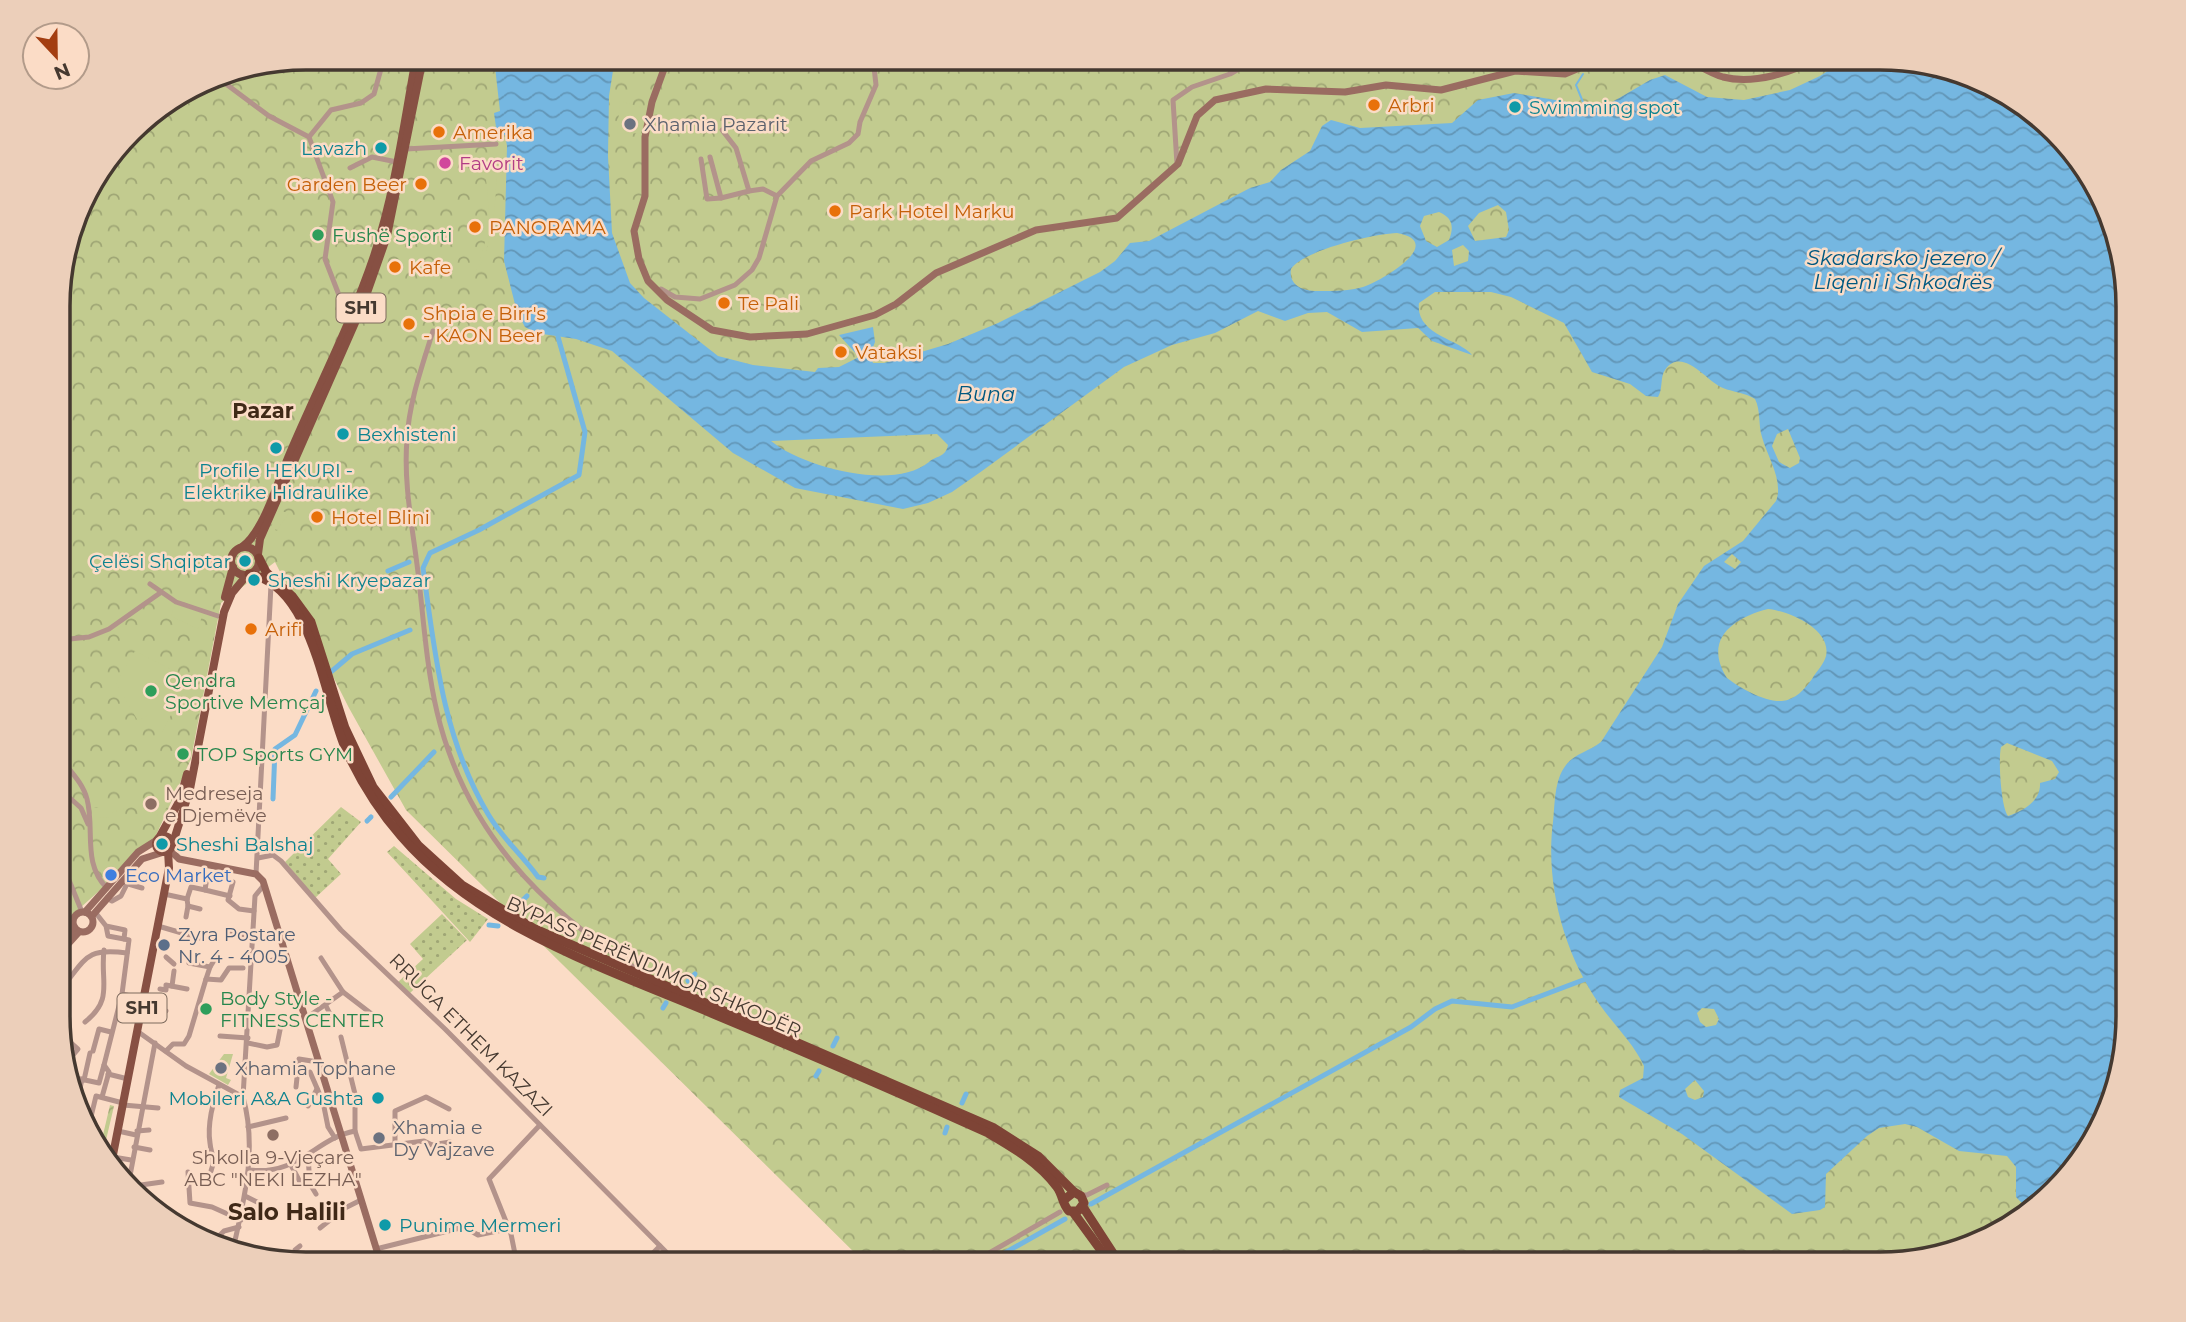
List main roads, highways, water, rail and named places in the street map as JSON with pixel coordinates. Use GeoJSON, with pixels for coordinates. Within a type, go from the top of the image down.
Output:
{"type":"FeatureCollection","features":[{"type":"Feature","properties":{"kind":"highway"},"geometry":{"type":"LineString","coordinates":[[258,556],[272,582]]}},
{"type":"Feature","properties":{"kind":"highway","name":"BYPASS PERËNDIMOR SHKODËR"},"geometry":{"type":"LineString","coordinates":[[248,574],[272,582],[299,603],[311,622],[353,749],[383,802],[418,845],[461,884],[515,919],[994,1128],[1038,1156],[1082,1198],[1113,1251]]}},
{"type":"Feature","properties":{"kind":"highway","name":"BYPASS PERËNDIMOR SHKODËR"},"geometry":{"type":"LineString","coordinates":[[272,582],[304,623],[346,751],[368,791],[412,849],[455,888],[529,933],[988,1133],[1034,1163],[1055,1184],[1066,1208],[1101,1251]]}},
{"type":"Feature","properties":{"kind":"highway"},"geometry":{"type":"LineString","coordinates":[[1066,1208],[1082,1198]]}},
{"type":"Feature","properties":{"kind":"highway"},"geometry":{"type":"LineString","coordinates":[[1066,1208],[1082,1198]]}},
{"type":"Feature","properties":{"kind":"main road","name":"SH1"},"geometry":{"type":"LineString","coordinates":[[158,839],[180,800],[187,775],[218,616],[233,567],[232,557],[260,522],[351,316],[380,236],[414,70]]}},
{"type":"Feature","properties":{"kind":"main road","name":"SH1"},"geometry":{"type":"LineString","coordinates":[[114,1152],[170,862],[169,849],[190,789],[224,612],[232,593],[248,574],[257,568],[260,539],[372,282],[395,208],[421,70]]}},
{"type":"Feature","properties":{"kind":"main road"},"geometry":{"type":"LineString","coordinates":[[664,70],[652,102],[645,137],[645,196],[634,231],[645,276],[660,294],[717,332],[750,337],[807,334],[879,313],[936,273],[1035,230],[1117,218],[1177,164],[1203,107],[1215,100],[1266,89],[1342,92],[1386,85],[1441,90],[1515,71],[1565,74],[1574,70]]}},
{"type":"Feature","properties":{"kind":"main road"},"geometry":{"type":"LineString","coordinates":[[1709,70],[1721,76],[1739,78],[1793,70]]}},
{"type":"Feature","properties":{"kind":"main road"},"geometry":{"type":"LineString","coordinates":[[242,547],[248,547],[258,556]]}},
{"type":"Feature","properties":{"kind":"main road"},"geometry":{"type":"LineString","coordinates":[[233,567],[242,574],[248,574]]}},
{"type":"Feature","properties":{"kind":"main road"},"geometry":{"type":"LineString","coordinates":[[70,932],[138,852],[158,839],[169,837],[169,849]]}},
{"type":"Feature","properties":{"kind":"main road"},"geometry":{"type":"LineString","coordinates":[[158,839],[157,848],[169,849],[179,859],[208,872],[234,877],[256,874],[264,885],[318,1062],[320,1086],[377,1252]]}},
{"type":"Feature","properties":{"kind":"main road"},"geometry":{"type":"LineString","coordinates":[[88,913],[124,882],[142,859],[169,849]]}},
{"type":"Feature","properties":{"kind":"main road"},"geometry":{"type":"LineString","coordinates":[[70,924],[91,929],[88,913]]}},
{"type":"Feature","properties":{"kind":"main road"},"geometry":{"type":"LineString","coordinates":[[70,935],[75,926]]}},
{"type":"Feature","properties":{"kind":"water","name":"Skadarsko jezero / Liqeni i Shkodrës"},"geometry":{"type":"Polygon","coordinates":[[[495,70],[613,70],[609,96],[608,156],[612,233],[630,283],[644,298],[718,356],[753,365],[815,372],[818,368],[839,367],[859,357],[839,335],[873,327],[875,342],[870,355],[873,363],[884,363],[948,344],[998,323],[1100,272],[1115,261],[1130,243],[1149,241],[1250,188],[1270,182],[1281,170],[1310,151],[1322,126],[1331,120],[1360,128],[1452,123],[1478,100],[1514,93],[1585,105],[1609,104],[1650,80],[1665,75],[1707,97],[1744,100],[1790,90],[1829,70],[1910,72],[1941,78],[1998,102],[2024,119],[2047,139],[2067,162],[2098,216],[2108,245],[2114,276],[2115,1031],[2108,1077],[2084,1134],[2067,1160],[2047,1183],[2023,1204],[2016,1197],[2016,1167],[2007,1156],[1959,1151],[1917,1127],[1905,1124],[1879,1128],[1826,1174],[1825,1207],[1792,1214],[1682,1134],[1619,1097],[1620,1090],[1643,1078],[1644,1066],[1587,985],[1567,941],[1552,870],[1551,846],[1557,785],[1569,761],[1601,742],[1662,647],[1678,604],[1704,566],[1743,541],[1776,501],[1778,485],[1762,437],[1755,399],[1723,388],[1687,363],[1679,362],[1672,363],[1665,370],[1658,397],[1646,396],[1630,384],[1592,372],[1564,323],[1511,297],[1491,292],[1435,292],[1419,303],[1424,322],[1472,355],[1432,341],[1418,328],[1362,332],[1327,312],[1308,313],[1285,321],[1258,311],[1215,333],[1172,345],[1124,367],[952,492],[928,503],[903,509],[795,488],[733,453],[612,351],[576,339],[536,333],[525,327],[517,312],[504,261],[507,146],[505,135],[497,134],[494,113],[500,111],[495,70]],[[1498,205],[1479,213],[1468,226],[1475,241],[1506,237],[1509,230],[1506,212],[1498,205]],[[1439,212],[1424,216],[1420,226],[1426,241],[1437,247],[1449,240],[1452,231],[1447,217],[1439,212]],[[1397,233],[1372,236],[1324,250],[1298,262],[1291,269],[1292,280],[1299,287],[1315,291],[1363,287],[1383,278],[1406,262],[1416,245],[1411,238],[1397,233]],[[1463,245],[1452,250],[1454,266],[1468,261],[1469,251],[1463,245]],[[1788,429],[1777,434],[1772,446],[1779,462],[1790,468],[1799,463],[1800,458],[1788,429]],[[937,434],[771,441],[786,451],[826,467],[872,475],[894,475],[914,471],[940,456],[948,445],[937,434]],[[1732,554],[1724,562],[1735,569],[1741,562],[1732,554]],[[1768,609],[1743,618],[1725,633],[1718,652],[1720,664],[1727,678],[1745,690],[1775,701],[1787,700],[1803,690],[1822,665],[1826,646],[1816,630],[1797,618],[1768,609]],[[2007,743],[2001,747],[2002,793],[2008,816],[2035,800],[2040,783],[2055,779],[2059,772],[2052,761],[2007,743]],[[1702,1008],[1697,1013],[1700,1022],[1706,1027],[1716,1025],[1719,1019],[1714,1009],[1702,1008]],[[1695,1080],[1685,1089],[1688,1097],[1695,1100],[1703,1097],[1704,1091],[1695,1080]]]}},
{"type":"Feature","properties":{"kind":"waterway"},"geometry":{"type":"LineString","coordinates":[[1583,74],[1576,85],[1585,107]]}},
{"type":"Feature","properties":{"kind":"waterway"},"geometry":{"type":"LineString","coordinates":[[544,878],[538,877],[494,823],[461,756],[443,695],[423,568],[430,553],[479,530],[579,475],[585,432],[558,337]]}},
{"type":"Feature","properties":{"kind":"waterway"},"geometry":{"type":"LineString","coordinates":[[388,571],[409,562]]}},
{"type":"Feature","properties":{"kind":"waterway"},"geometry":{"type":"LineString","coordinates":[[332,671],[352,654],[410,630]]}},
{"type":"Feature","properties":{"kind":"waterway"},"geometry":{"type":"LineString","coordinates":[[273,799],[275,749],[295,735],[316,691]]}},
{"type":"Feature","properties":{"kind":"waterway"},"geometry":{"type":"LineString","coordinates":[[391,797],[434,752]]}},
{"type":"Feature","properties":{"kind":"waterway"},"geometry":{"type":"LineString","coordinates":[[367,821],[371,817]]}},
{"type":"Feature","properties":{"kind":"waterway"},"geometry":{"type":"LineString","coordinates":[[513,910],[527,896]]}},
{"type":"Feature","properties":{"kind":"waterway"},"geometry":{"type":"LineString","coordinates":[[489,925],[498,926]]}},
{"type":"Feature","properties":{"kind":"waterway"},"geometry":{"type":"LineString","coordinates":[[688,981],[695,974]]}},
{"type":"Feature","properties":{"kind":"waterway"},"geometry":{"type":"LineString","coordinates":[[1091,1204],[1411,1027],[1435,1009],[1452,1001],[1512,1007],[1591,977]]}},
{"type":"Feature","properties":{"kind":"waterway"},"geometry":{"type":"LineString","coordinates":[[663,1008],[666,1003]]}},
{"type":"Feature","properties":{"kind":"waterway"},"geometry":{"type":"LineString","coordinates":[[833,1046],[837,1038]]}},
{"type":"Feature","properties":{"kind":"waterway"},"geometry":{"type":"LineString","coordinates":[[816,1076],[819,1071]]}},
{"type":"Feature","properties":{"kind":"waterway"},"geometry":{"type":"LineString","coordinates":[[962,1103],[966,1094]]}},
{"type":"Feature","properties":{"kind":"waterway"},"geometry":{"type":"LineString","coordinates":[[945,1133],[947,1127]]}},
{"type":"Feature","properties":{"kind":"waterway"},"geometry":{"type":"LineString","coordinates":[[1007,1252],[1065,1219]]}},
{"type":"Feature","properties":{"kind":"place","name":"Arbri"},"geometry":{"type":"Point","coordinates":[1374,105]}},
{"type":"Feature","properties":{"kind":"place","name":"Swimming spot"},"geometry":{"type":"Point","coordinates":[1515,107]}},
{"type":"Feature","properties":{"kind":"place","name":"Xhamia Pazarit"},"geometry":{"type":"Point","coordinates":[630,124]}},
{"type":"Feature","properties":{"kind":"place","name":"Amerika"},"geometry":{"type":"Point","coordinates":[439,132]}},
{"type":"Feature","properties":{"kind":"place","name":"Lavazh"},"geometry":{"type":"Point","coordinates":[381,148]}},
{"type":"Feature","properties":{"kind":"place","name":"Favorit"},"geometry":{"type":"Point","coordinates":[445,163]}},
{"type":"Feature","properties":{"kind":"place","name":"Garden Beer"},"geometry":{"type":"Point","coordinates":[421,184]}},
{"type":"Feature","properties":{"kind":"place","name":"Park Hotel Marku"},"geometry":{"type":"Point","coordinates":[835,211]}},
{"type":"Feature","properties":{"kind":"place","name":"PANORAMA"},"geometry":{"type":"Point","coordinates":[475,227]}},
{"type":"Feature","properties":{"kind":"place","name":"Fushë Sporti"},"geometry":{"type":"Point","coordinates":[318,235]}},
{"type":"Feature","properties":{"kind":"place","name":"Kafe"},"geometry":{"type":"Point","coordinates":[395,267]}},
{"type":"Feature","properties":{"kind":"place","name":"Te Pali"},"geometry":{"type":"Point","coordinates":[724,303]}},
{"type":"Feature","properties":{"kind":"place","name":"Shpia e Birr's - KAON Beer"},"geometry":{"type":"Point","coordinates":[409,324]}},
{"type":"Feature","properties":{"kind":"place","name":"Vataksi"},"geometry":{"type":"Point","coordinates":[841,352]}},
{"type":"Feature","properties":{"kind":"place","name":"Bexhisteni"},"geometry":{"type":"Point","coordinates":[343,434]}},
{"type":"Feature","properties":{"kind":"place","name":"Profile HEKURI - Elektrike Hidraulike"},"geometry":{"type":"Point","coordinates":[276,448]}},
{"type":"Feature","properties":{"kind":"place","name":"Hotel Blini"},"geometry":{"type":"Point","coordinates":[317,517]}},
{"type":"Feature","properties":{"kind":"place","name":"Çelësi Shqiptar"},"geometry":{"type":"Point","coordinates":[245,561]}},
{"type":"Feature","properties":{"kind":"place","name":"Sheshi Kryepazar"},"geometry":{"type":"Point","coordinates":[254,580]}},
{"type":"Feature","properties":{"kind":"place","name":"Arifi"},"geometry":{"type":"Point","coordinates":[251,629]}},
{"type":"Feature","properties":{"kind":"place","name":"Qendra Sportive Memçaj"},"geometry":{"type":"Point","coordinates":[151,691]}},
{"type":"Feature","properties":{"kind":"place","name":"TOP Sports GYM"},"geometry":{"type":"Point","coordinates":[183,754]}},
{"type":"Feature","properties":{"kind":"place","name":"Medreseja e Djemëve"},"geometry":{"type":"Point","coordinates":[151,804]}},
{"type":"Feature","properties":{"kind":"place","name":"Sheshi Balshaj"},"geometry":{"type":"Point","coordinates":[162,844]}},
{"type":"Feature","properties":{"kind":"place","name":"Eco Market"},"geometry":{"type":"Point","coordinates":[111,875]}},
{"type":"Feature","properties":{"kind":"place","name":"Zyra Postare Nr. 4 - 4005"},"geometry":{"type":"Point","coordinates":[164,945]}},
{"type":"Feature","properties":{"kind":"place","name":"Body Style - FITNESS CENTER"},"geometry":{"type":"Point","coordinates":[206,1009]}},
{"type":"Feature","properties":{"kind":"place","name":"Xhamia Tophane"},"geometry":{"type":"Point","coordinates":[221,1068]}},
{"type":"Feature","properties":{"kind":"place","name":"Mobileri A&A Gushta"},"geometry":{"type":"Point","coordinates":[378,1098]}},
{"type":"Feature","properties":{"kind":"place","name":"Shkolla 9-Vjeçare ABC \"NEKI LEZHA\""},"geometry":{"type":"Point","coordinates":[273,1135]}},
{"type":"Feature","properties":{"kind":"place","name":"Xhamia e Dy Vajzave"},"geometry":{"type":"Point","coordinates":[379,1138]}},
{"type":"Feature","properties":{"kind":"place","name":"Punime Mermeri"},"geometry":{"type":"Point","coordinates":[385,1225]}},
{"type":"Feature","properties":{"kind":"district","name":"Pazar"},"geometry":{"type":"Point","coordinates":[263,410]}},
{"type":"Feature","properties":{"kind":"district","name":"Salo Halili"},"geometry":{"type":"Point","coordinates":[287,1212]}},
{"type":"Feature","properties":{"kind":"water label","name":"Buna"},"geometry":{"type":"Point","coordinates":[986,393]}}]}
